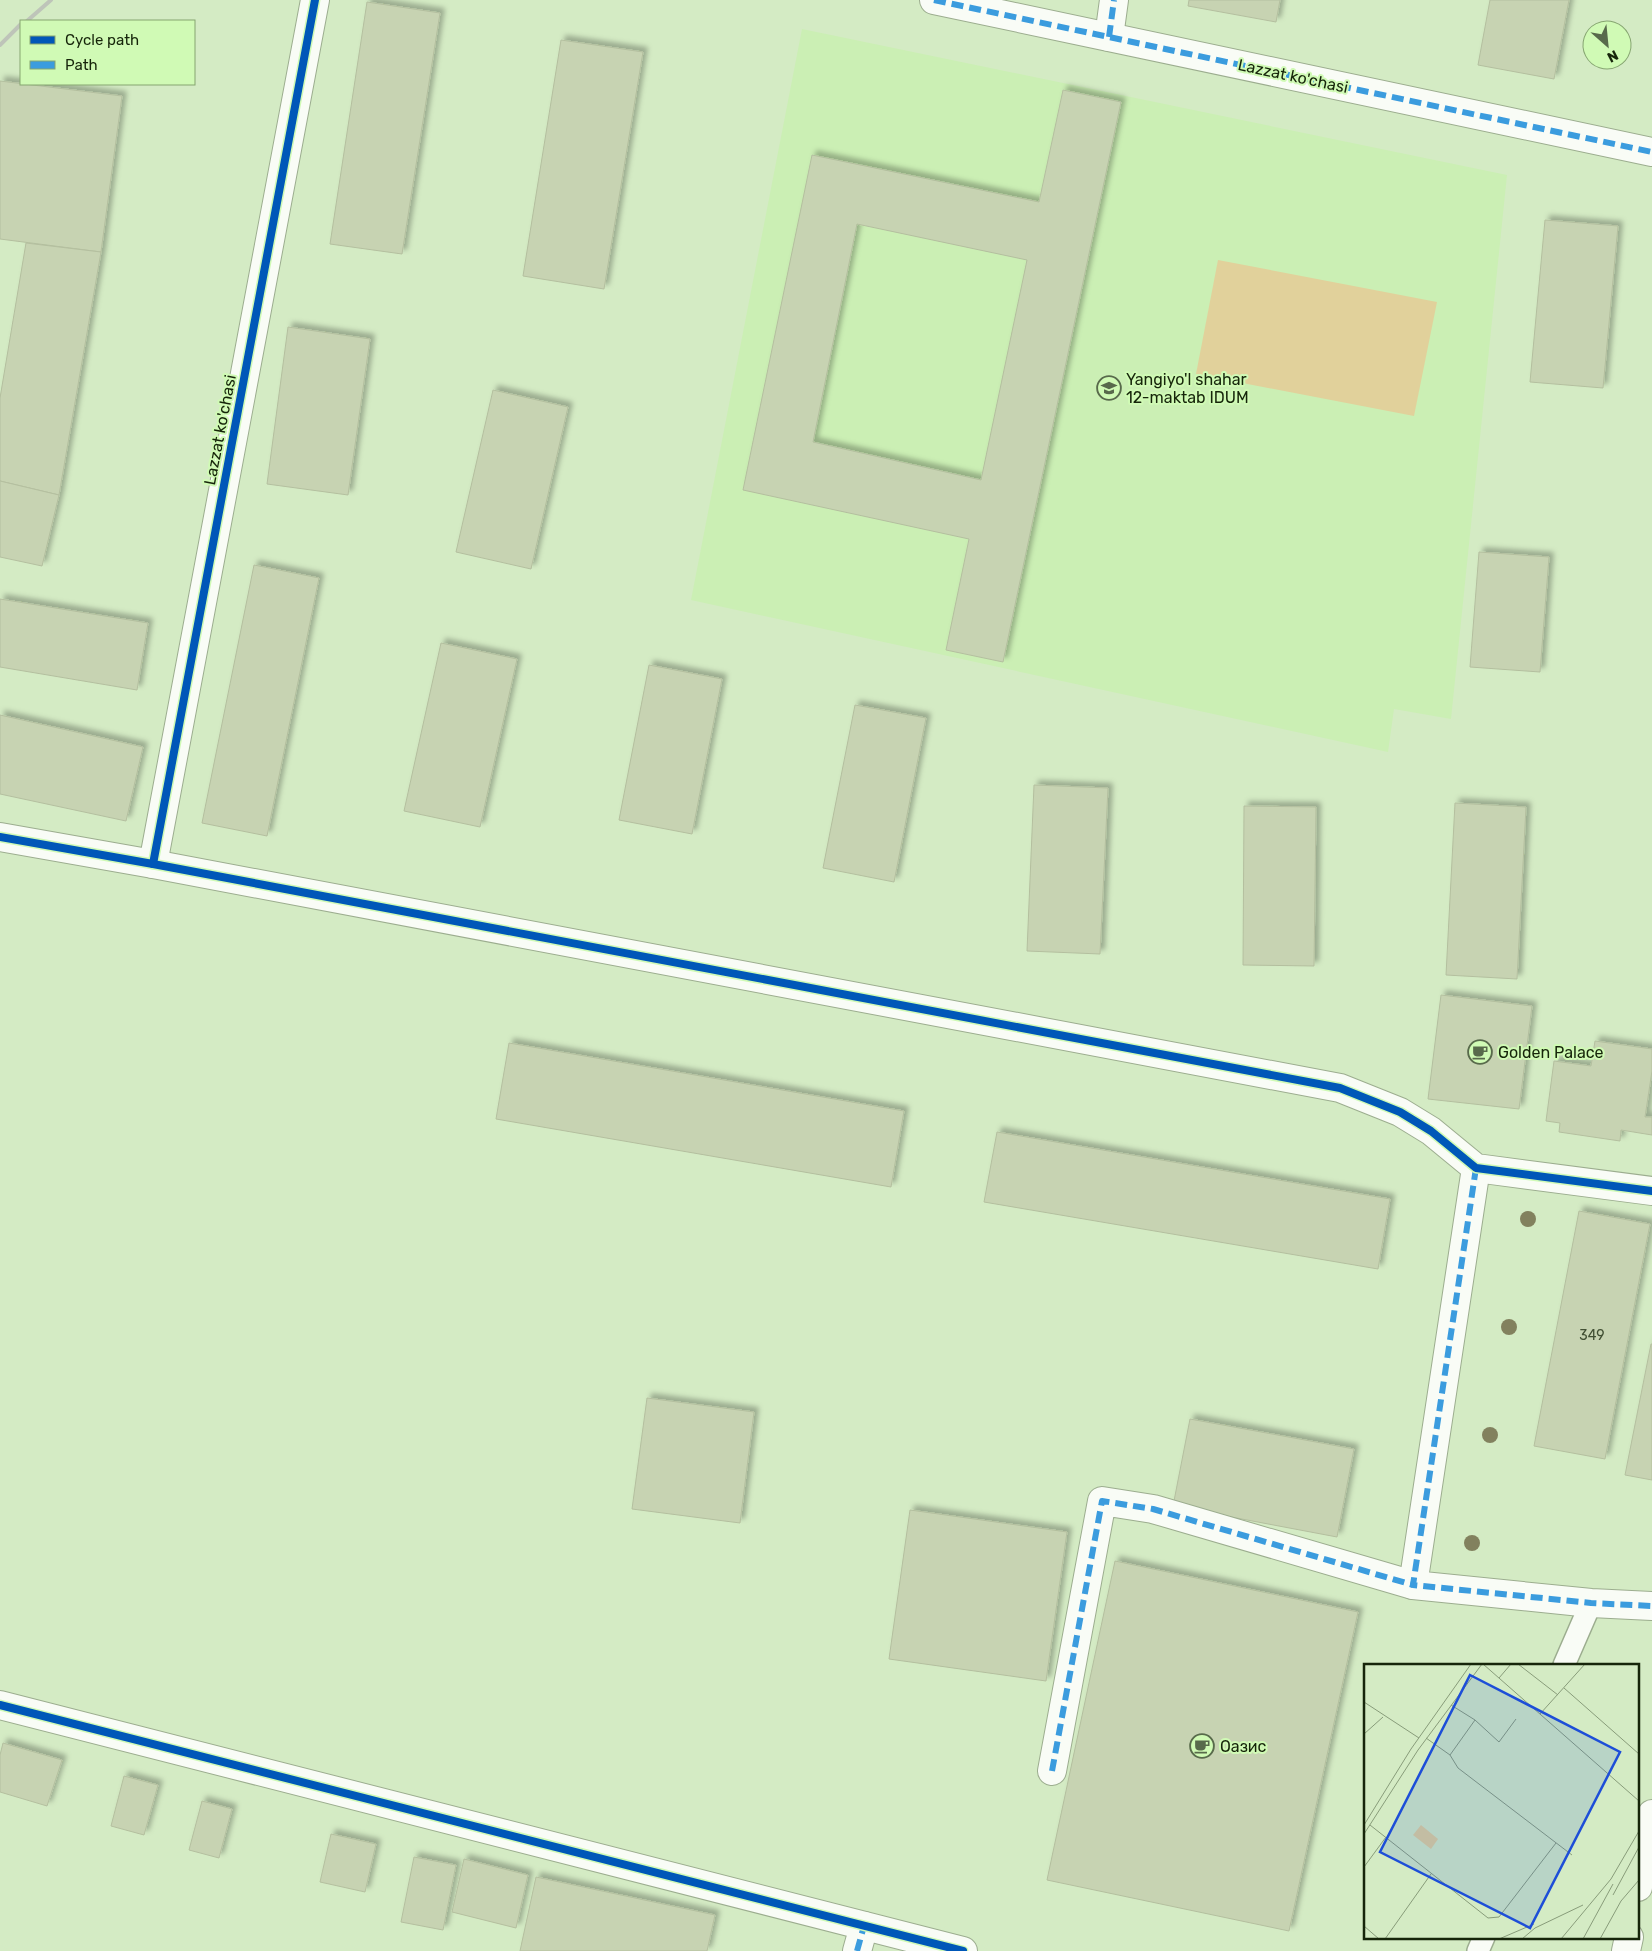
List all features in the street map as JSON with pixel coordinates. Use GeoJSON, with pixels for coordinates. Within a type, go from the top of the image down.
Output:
{"type":"FeatureCollection","features":[{"type":"Feature","properties":{"kind":"street","name":"Lazzat ko'chasi"},"geometry":{"type":"LineString","coordinates":[[153,864],[315,0]]}},
{"type":"Feature","properties":{"kind":"street","name":"Lazzat ko'chasi"},"geometry":{"type":"LineString","coordinates":[[934,0],[1652,152]]}},
{"type":"Feature","properties":{"kind":"street"},"geometry":{"type":"LineString","coordinates":[[1108,37],[1114,0]]}},
{"type":"Feature","properties":{"kind":"street"},"geometry":{"type":"LineString","coordinates":[[0,837],[153,864],[1340,1088],[1400,1112],[1431,1131],[1476,1168],[1652,1191]]}},
{"type":"Feature","properties":{"kind":"street"},"geometry":{"type":"LineString","coordinates":[[1413,1585],[1476,1168]]}},
{"type":"Feature","properties":{"kind":"street"},"geometry":{"type":"LineString","coordinates":[[1052,1771],[1102,1500],[1153,1509],[1413,1585],[1591,1603],[1652,1606]]}},
{"type":"Feature","properties":{"kind":"street"},"geometry":{"type":"LineString","coordinates":[[0,1705],[861,1938],[963,1951]]}},
{"type":"Feature","properties":{"kind":"street"},"geometry":{"type":"LineString","coordinates":[[1640,1877],[1652,1814]]}},
{"type":"Feature","properties":{"kind":"street"},"geometry":{"type":"LineString","coordinates":[[1626,1951],[1629,1938]]}},
{"type":"Feature","properties":{"kind":"lane"},"geometry":{"type":"LineString","coordinates":[[1564,1664],[1591,1603]]}},
{"type":"Feature","properties":{"kind":"lane"},"geometry":{"type":"LineString","coordinates":[[1478,1951],[1484,1938]]}},
{"type":"Feature","properties":{"kind":"shaded area","name":"Yangiyo'l shahar 12-maktab IDUM"},"geometry":{"type":"Polygon","coordinates":[[[802,29],[1507,175],[1451,719],[1394,709],[1388,752],[691,600],[802,29]]]}},
{"type":"Feature","properties":{"kind":"shaded area"},"geometry":{"type":"Polygon","coordinates":[[[1218,260],[1437,302],[1414,416],[1196,374],[1218,260]]]}},
{"type":"Feature","properties":{"kind":"building"},"geometry":{"type":"Polygon","coordinates":[[[1189,0],[1280,0],[1276,22],[1188,6],[1189,0]]]}},
{"type":"Feature","properties":{"kind":"building"},"geometry":{"type":"Polygon","coordinates":[[[1490,0],[1569,0],[1554,79],[1478,65],[1490,0]]]}},
{"type":"Feature","properties":{"kind":"building"},"geometry":{"type":"Polygon","coordinates":[[[367,2],[440,13],[402,254],[330,244],[367,2]]]}},
{"type":"Feature","properties":{"kind":"building"},"geometry":{"type":"Polygon","coordinates":[[[561,40],[643,52],[604,289],[523,276],[561,40]]]}},
{"type":"Feature","properties":{"kind":"building"},"geometry":{"type":"Polygon","coordinates":[[[0,81],[20,83],[20,85],[122,96],[101,252],[0,239],[0,81]]]}},
{"type":"Feature","properties":{"kind":"building"},"geometry":{"type":"Polygon","coordinates":[[[1063,90],[1121,102],[1003,662],[946,650],[969,539],[743,490],[812,155],[1039,202],[1063,90]],[[857,224],[813,442],[981,480],[1027,260],[857,224]]]}},
{"type":"Feature","properties":{"kind":"building"},"geometry":{"type":"Polygon","coordinates":[[[1545,220],[1618,226],[1603,388],[1530,382],[1545,220]]]}},
{"type":"Feature","properties":{"kind":"building"},"geometry":{"type":"Polygon","coordinates":[[[26,243],[101,252],[59,495],[0,481],[0,398],[26,243]]]}},
{"type":"Feature","properties":{"kind":"building"},"geometry":{"type":"Polygon","coordinates":[[[288,327],[370,339],[348,495],[267,484],[288,327]]]}},
{"type":"Feature","properties":{"kind":"building"},"geometry":{"type":"Polygon","coordinates":[[[493,390],[568,407],[531,569],[456,552],[493,390]]]}},
{"type":"Feature","properties":{"kind":"building"},"geometry":{"type":"Polygon","coordinates":[[[0,481],[59,495],[42,566],[0,557],[0,481]]]}},
{"type":"Feature","properties":{"kind":"building"},"geometry":{"type":"Polygon","coordinates":[[[1479,552],[1549,557],[1540,672],[1470,667],[1479,552]]]}},
{"type":"Feature","properties":{"kind":"building"},"geometry":{"type":"Polygon","coordinates":[[[254,565],[319,578],[267,836],[202,823],[254,565]]]}},
{"type":"Feature","properties":{"kind":"building"},"geometry":{"type":"Polygon","coordinates":[[[0,599],[148,623],[137,690],[0,667],[0,599]]]}},
{"type":"Feature","properties":{"kind":"building"},"geometry":{"type":"Polygon","coordinates":[[[441,643],[517,659],[480,827],[404,811],[441,643]]]}},
{"type":"Feature","properties":{"kind":"building"},"geometry":{"type":"Polygon","coordinates":[[[649,665],[722,679],[692,834],[619,820],[649,665]]]}},
{"type":"Feature","properties":{"kind":"building"},"geometry":{"type":"Polygon","coordinates":[[[855,705],[926,718],[894,882],[823,868],[855,705]]]}},
{"type":"Feature","properties":{"kind":"building"},"geometry":{"type":"Polygon","coordinates":[[[0,715],[143,747],[126,821],[0,794],[0,715]]]}},
{"type":"Feature","properties":{"kind":"building"},"geometry":{"type":"Polygon","coordinates":[[[1034,785],[1108,788],[1100,954],[1027,951],[1034,785]]]}},
{"type":"Feature","properties":{"kind":"building"},"geometry":{"type":"Polygon","coordinates":[[[1455,803],[1526,807],[1517,979],[1446,975],[1455,803]]]}},
{"type":"Feature","properties":{"kind":"building"},"geometry":{"type":"Polygon","coordinates":[[[1244,806],[1316,807],[1314,966],[1243,965],[1244,806]]]}},
{"type":"Feature","properties":{"kind":"building","name":"Golden Palace"},"geometry":{"type":"Polygon","coordinates":[[[1441,995],[1532,1006],[1519,1109],[1428,1099],[1441,995]]]}},
{"type":"Feature","properties":{"kind":"building"},"geometry":{"type":"Polygon","coordinates":[[[1595,1041],[1652,1049],[1652,1071],[1645,1117],[1652,1117],[1652,1135],[1621,1130],[1620,1141],[1559,1132],[1560,1123],[1546,1121],[1554,1061],[1591,1066],[1595,1041]]]}},
{"type":"Feature","properties":{"kind":"building"},"geometry":{"type":"Polygon","coordinates":[[[509,1043],[904,1111],[891,1187],[496,1119],[509,1043]]]}},
{"type":"Feature","properties":{"kind":"building"},"geometry":{"type":"Polygon","coordinates":[[[997,1132],[1390,1199],[1378,1269],[984,1202],[997,1132]]]}},
{"type":"Feature","properties":{"kind":"building"},"geometry":{"type":"Polygon","coordinates":[[[1579,1211],[1650,1224],[1605,1459],[1534,1446],[1579,1211]]]}},
{"type":"Feature","properties":{"kind":"building"},"geometry":{"type":"Polygon","coordinates":[[[1652,1344],[1652,1480],[1625,1475],[1652,1344]]]}},
{"type":"Feature","properties":{"kind":"building"},"geometry":{"type":"Polygon","coordinates":[[[647,1398],[754,1412],[740,1523],[632,1509],[647,1398]]]}},
{"type":"Feature","properties":{"kind":"building"},"geometry":{"type":"Polygon","coordinates":[[[1190,1419],[1354,1449],[1337,1537],[1173,1506],[1190,1419]]]}},
{"type":"Feature","properties":{"kind":"building"},"geometry":{"type":"Polygon","coordinates":[[[910,1510],[1067,1532],[1046,1681],[889,1659],[910,1510]]]}},
{"type":"Feature","properties":{"kind":"building","name":"Оазис"},"geometry":{"type":"Polygon","coordinates":[[[1115,1561],[1358,1612],[1289,1931],[1047,1880],[1115,1561]]]}},
{"type":"Feature","properties":{"kind":"building"},"geometry":{"type":"Polygon","coordinates":[[[3,1743],[62,1760],[47,1806],[0,1792],[0,1755],[3,1743]]]}},
{"type":"Feature","properties":{"kind":"building"},"geometry":{"type":"Polygon","coordinates":[[[124,1776],[158,1785],[144,1835],[111,1826],[124,1776]]]}},
{"type":"Feature","properties":{"kind":"building"},"geometry":{"type":"Polygon","coordinates":[[[202,1801],[232,1809],[219,1858],[189,1850],[202,1801]]]}},
{"type":"Feature","properties":{"kind":"building"},"geometry":{"type":"Polygon","coordinates":[[[331,1834],[376,1844],[365,1892],[320,1882],[331,1834]]]}},
{"type":"Feature","properties":{"kind":"building"},"geometry":{"type":"Polygon","coordinates":[[[414,1857],[456,1865],[443,1930],[401,1922],[414,1857]]]}},
{"type":"Feature","properties":{"kind":"building"},"geometry":{"type":"Polygon","coordinates":[[[464,1859],[528,1875],[516,1928],[452,1912],[464,1859]]]}},
{"type":"Feature","properties":{"kind":"building"},"geometry":{"type":"Polygon","coordinates":[[[536,1877],[715,1915],[707,1951],[520,1951],[536,1877]]]}},
{"type":"Feature","properties":{"kind":"railway"},"geometry":{"type":"LineString","coordinates":[[28,20],[51,0]]}},
{"type":"Feature","properties":{"kind":"railway"},"geometry":{"type":"LineString","coordinates":[[0,45],[20,25]]}},
{"type":"Feature","properties":{"kind":"marked path"},"geometry":{"type":"LineString","coordinates":[[934,0],[1652,152]]}},
{"type":"Feature","properties":{"kind":"marked path"},"geometry":{"type":"LineString","coordinates":[[1109,37],[1114,0]]}},
{"type":"Feature","properties":{"kind":"marked path"},"geometry":{"type":"LineString","coordinates":[[1476,1168],[1413,1585],[1591,1603],[1652,1606]]}},
{"type":"Feature","properties":{"kind":"marked path"},"geometry":{"type":"LineString","coordinates":[[1052,1771],[1102,1501],[1153,1509],[1413,1585]]}},
{"type":"Feature","properties":{"kind":"marked path"},"geometry":{"type":"LineString","coordinates":[[857,1951],[864,1926]]}},
{"type":"Feature","properties":{"kind":"cycle path"},"geometry":{"type":"LineString","coordinates":[[153,864],[315,0]]}},
{"type":"Feature","properties":{"kind":"cycle path"},"geometry":{"type":"LineString","coordinates":[[0,837],[153,864],[1340,1088],[1400,1112],[1431,1131],[1476,1168],[1652,1191]]}},
{"type":"Feature","properties":{"kind":"cycle path"},"geometry":{"type":"LineString","coordinates":[[0,1705],[963,1951]]}},
{"type":"Feature","properties":{"kind":"place","name":"Yangiyo'l shahar 12-maktab IDUM"},"geometry":{"type":"Point","coordinates":[1109,388]}},
{"type":"Feature","properties":{"kind":"place","name":"Golden Palace"},"geometry":{"type":"Point","coordinates":[1480,1052]}},
{"type":"Feature","properties":{"kind":"place","name":"Оазис"},"geometry":{"type":"Point","coordinates":[1202,1746]}}]}
